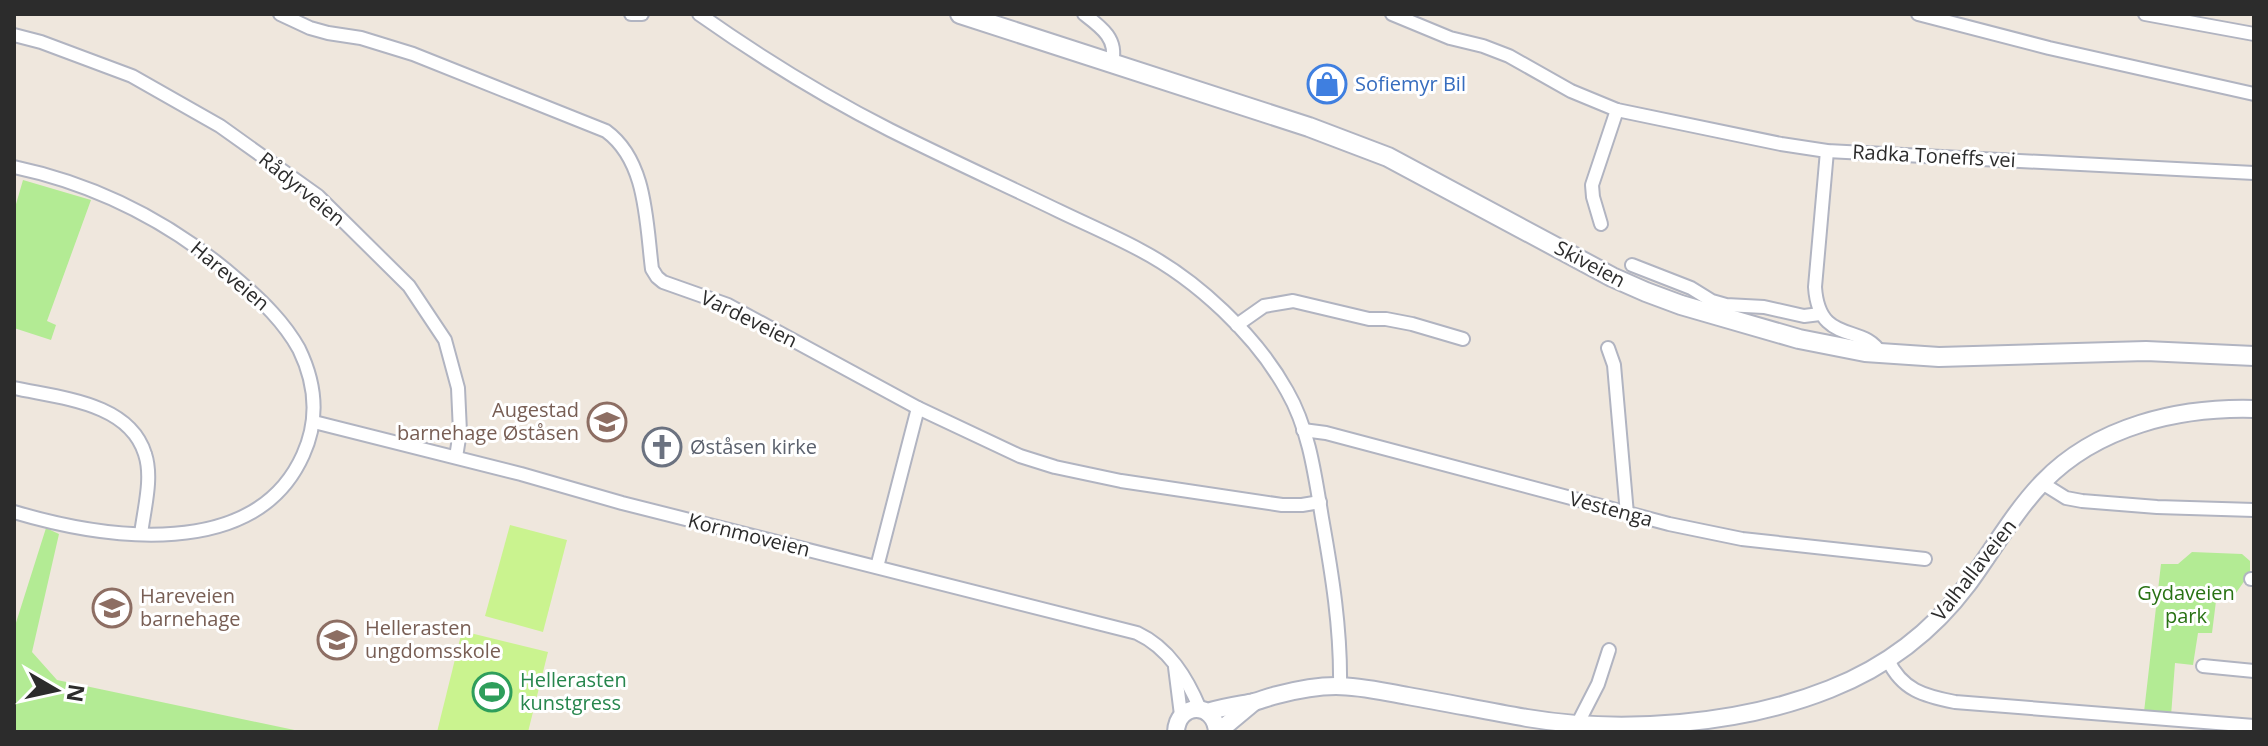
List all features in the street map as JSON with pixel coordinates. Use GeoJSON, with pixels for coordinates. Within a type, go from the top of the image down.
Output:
{"type":"FeatureCollection","features":[{"type":"Feature","properties":{"kind":"main road","name":"Skiveien"},"geometry":{"type":"LineString","coordinates":[[960,14],[1309,127],[1388,157],[1612,277],[1681,305],[1799,339],[1881,354],[1939,357],[2160,351],[2254,356]]}},
{"type":"Feature","properties":{"kind":"street","name":"Vardeveien"},"geometry":{"type":"LineString","coordinates":[[280,14],[310,28],[361,38],[413,54],[606,131],[625,150],[638,176],[652,269],[663,282],[728,305],[918,408],[1020,456],[1121,481],[1282,505],[1320,502]]}},
{"type":"Feature","properties":{"kind":"street"},"geometry":{"type":"LineString","coordinates":[[631,14],[642,14]]}},
{"type":"Feature","properties":{"kind":"street"},"geometry":{"type":"LineString","coordinates":[[699,14],[780,70],[890,130],[1143,251],[1186,280],[1237,325],[1263,354],[1286,388],[1303,430],[1320,502],[1338,612],[1340,686]]}},
{"type":"Feature","properties":{"kind":"street"},"geometry":{"type":"LineString","coordinates":[[1084,14],[1109,37],[1114,49],[1112,62]]}},
{"type":"Feature","properties":{"kind":"street","name":"Radka Toneffs vei"},"geometry":{"type":"LineString","coordinates":[[1392,14],[1450,38],[1509,56],[1571,91],[1617,110],[1781,144],[1827,151],[2254,173]]}},
{"type":"Feature","properties":{"kind":"street"},"geometry":{"type":"LineString","coordinates":[[1918,14],[2049,48],[2254,94]]}},
{"type":"Feature","properties":{"kind":"street"},"geometry":{"type":"LineString","coordinates":[[2145,14],[2254,34]]}},
{"type":"Feature","properties":{"kind":"street","name":"Rådyrveien"},"geometry":{"type":"LineString","coordinates":[[14,35],[132,76],[220,126],[318,196],[409,286],[445,340],[458,388],[460,432],[456,457]]}},
{"type":"Feature","properties":{"kind":"street"},"geometry":{"type":"LineString","coordinates":[[1601,224],[1592,185],[1617,110]]}},
{"type":"Feature","properties":{"kind":"street"},"geometry":{"type":"LineString","coordinates":[[1827,151],[1816,303],[1820,314],[1838,328],[1876,345],[1881,354]]}},
{"type":"Feature","properties":{"kind":"street","name":"Hareveien"},"geometry":{"type":"LineString","coordinates":[[14,167],[80,184],[113,198],[183,237],[266,305],[285,327],[300,351],[314,398],[314,422],[309,442],[293,475],[260,508],[243,517],[214,527],[141,534],[82,529],[14,512]]}},
{"type":"Feature","properties":{"kind":"street"},"geometry":{"type":"LineString","coordinates":[[1632,265],[1726,305],[1764,307],[1804,316],[1820,314]]}},
{"type":"Feature","properties":{"kind":"street"},"geometry":{"type":"LineString","coordinates":[[1237,325],[1264,306],[1293,301],[1369,319],[1412,324],[1463,339]]}},
{"type":"Feature","properties":{"kind":"street"},"geometry":{"type":"LineString","coordinates":[[1608,348],[1614,365],[1627,514]]}},
{"type":"Feature","properties":{"kind":"street"},"geometry":{"type":"LineString","coordinates":[[14,388],[96,408],[114,415],[127,425],[146,455],[141,534]]}},
{"type":"Feature","properties":{"kind":"street"},"geometry":{"type":"LineString","coordinates":[[877,567],[918,408]]}},
{"type":"Feature","properties":{"kind":"street","name":"Valhallaveien"},"geometry":{"type":"LineString","coordinates":[[1176,727],[1190,710],[1203,711],[1304,689],[1340,686],[1372,689],[1539,720],[1621,725],[1673,723],[1759,709],[1817,694],[1866,673],[1923,633],[1951,604],[2042,483],[2085,449],[2129,427],[2179,414],[2254,409]]}},
{"type":"Feature","properties":{"kind":"street","name":"Kornmoveien"},"geometry":{"type":"LineString","coordinates":[[314,422],[1137,633],[1159,647],[1183,674],[1203,711]]}},
{"type":"Feature","properties":{"kind":"street","name":"Vestenga"},"geometry":{"type":"LineString","coordinates":[[1303,430],[1326,433],[1627,514],[1742,539],[1925,559]]}},
{"type":"Feature","properties":{"kind":"street"},"geometry":{"type":"LineString","coordinates":[[2042,483],[2066,498],[2082,501],[2254,510]]}},
{"type":"Feature","properties":{"kind":"street"},"geometry":{"type":"LineString","coordinates":[[1578,723],[1598,684],[1609,650]]}},
{"type":"Feature","properties":{"kind":"street"},"geometry":{"type":"LineString","coordinates":[[1888,660],[1905,685],[1955,702],[2254,726]]}},
{"type":"Feature","properties":{"kind":"street"},"geometry":{"type":"LineString","coordinates":[[1174,664],[1176,727]]}},
{"type":"Feature","properties":{"kind":"street"},"geometry":{"type":"LineString","coordinates":[[2203,666],[2254,671]]}},
{"type":"Feature","properties":{"kind":"street","name":"Valhallaveien"},"geometry":{"type":"LineString","coordinates":[[1218,732],[1255,701]]}},
{"type":"Feature","properties":{"kind":"street"},"geometry":{"type":"LineString","coordinates":[[1203,711],[1214,719],[1218,732]]}},
{"type":"Feature","properties":{"kind":"green space"},"geometry":{"type":"Polygon","coordinates":[[[23,180],[91,200],[47,321],[56,325],[51,340],[14,328],[14,211],[23,180]]]}},
{"type":"Feature","properties":{"kind":"green space"},"geometry":{"type":"Polygon","coordinates":[[[510,525],[567,540],[543,632],[485,616],[510,525]]]}},
{"type":"Feature","properties":{"kind":"green space"},"geometry":{"type":"Polygon","coordinates":[[[46,528],[59,534],[32,652],[57,680],[304,732],[14,732],[14,629],[46,528]]]}},
{"type":"Feature","properties":{"kind":"green space","name":"Gydaveien park"},"geometry":{"type":"Polygon","coordinates":[[[2192,552],[2242,554],[2250,561],[2250,573],[2231,600],[2216,601],[2212,633],[2198,633],[2193,665],[2175,663],[2171,716],[2144,712],[2161,564],[2178,564],[2192,552]]]}},
{"type":"Feature","properties":{"kind":"green space","name":"Hellerasten kunstgress"},"geometry":{"type":"Polygon","coordinates":[[[462,631],[548,652],[528,732],[437,732],[462,631]]]}},
{"type":"Feature","properties":{"kind":"place","name":"Sofiemyr Bil"},"geometry":{"type":"Point","coordinates":[1327,84]}},
{"type":"Feature","properties":{"kind":"place","name":"Augestad barnehage Øståsen"},"geometry":{"type":"Point","coordinates":[607,422]}},
{"type":"Feature","properties":{"kind":"place","name":"Øståsen kirke"},"geometry":{"type":"Point","coordinates":[662,447]}},
{"type":"Feature","properties":{"kind":"place","name":"Hareveien barnehage"},"geometry":{"type":"Point","coordinates":[112,608]}},
{"type":"Feature","properties":{"kind":"place","name":"Hellerasten ungdomsskole"},"geometry":{"type":"Point","coordinates":[337,640]}},
{"type":"Feature","properties":{"kind":"place","name":"Hellerasten kunstgress"},"geometry":{"type":"Point","coordinates":[492,692]}}]}
